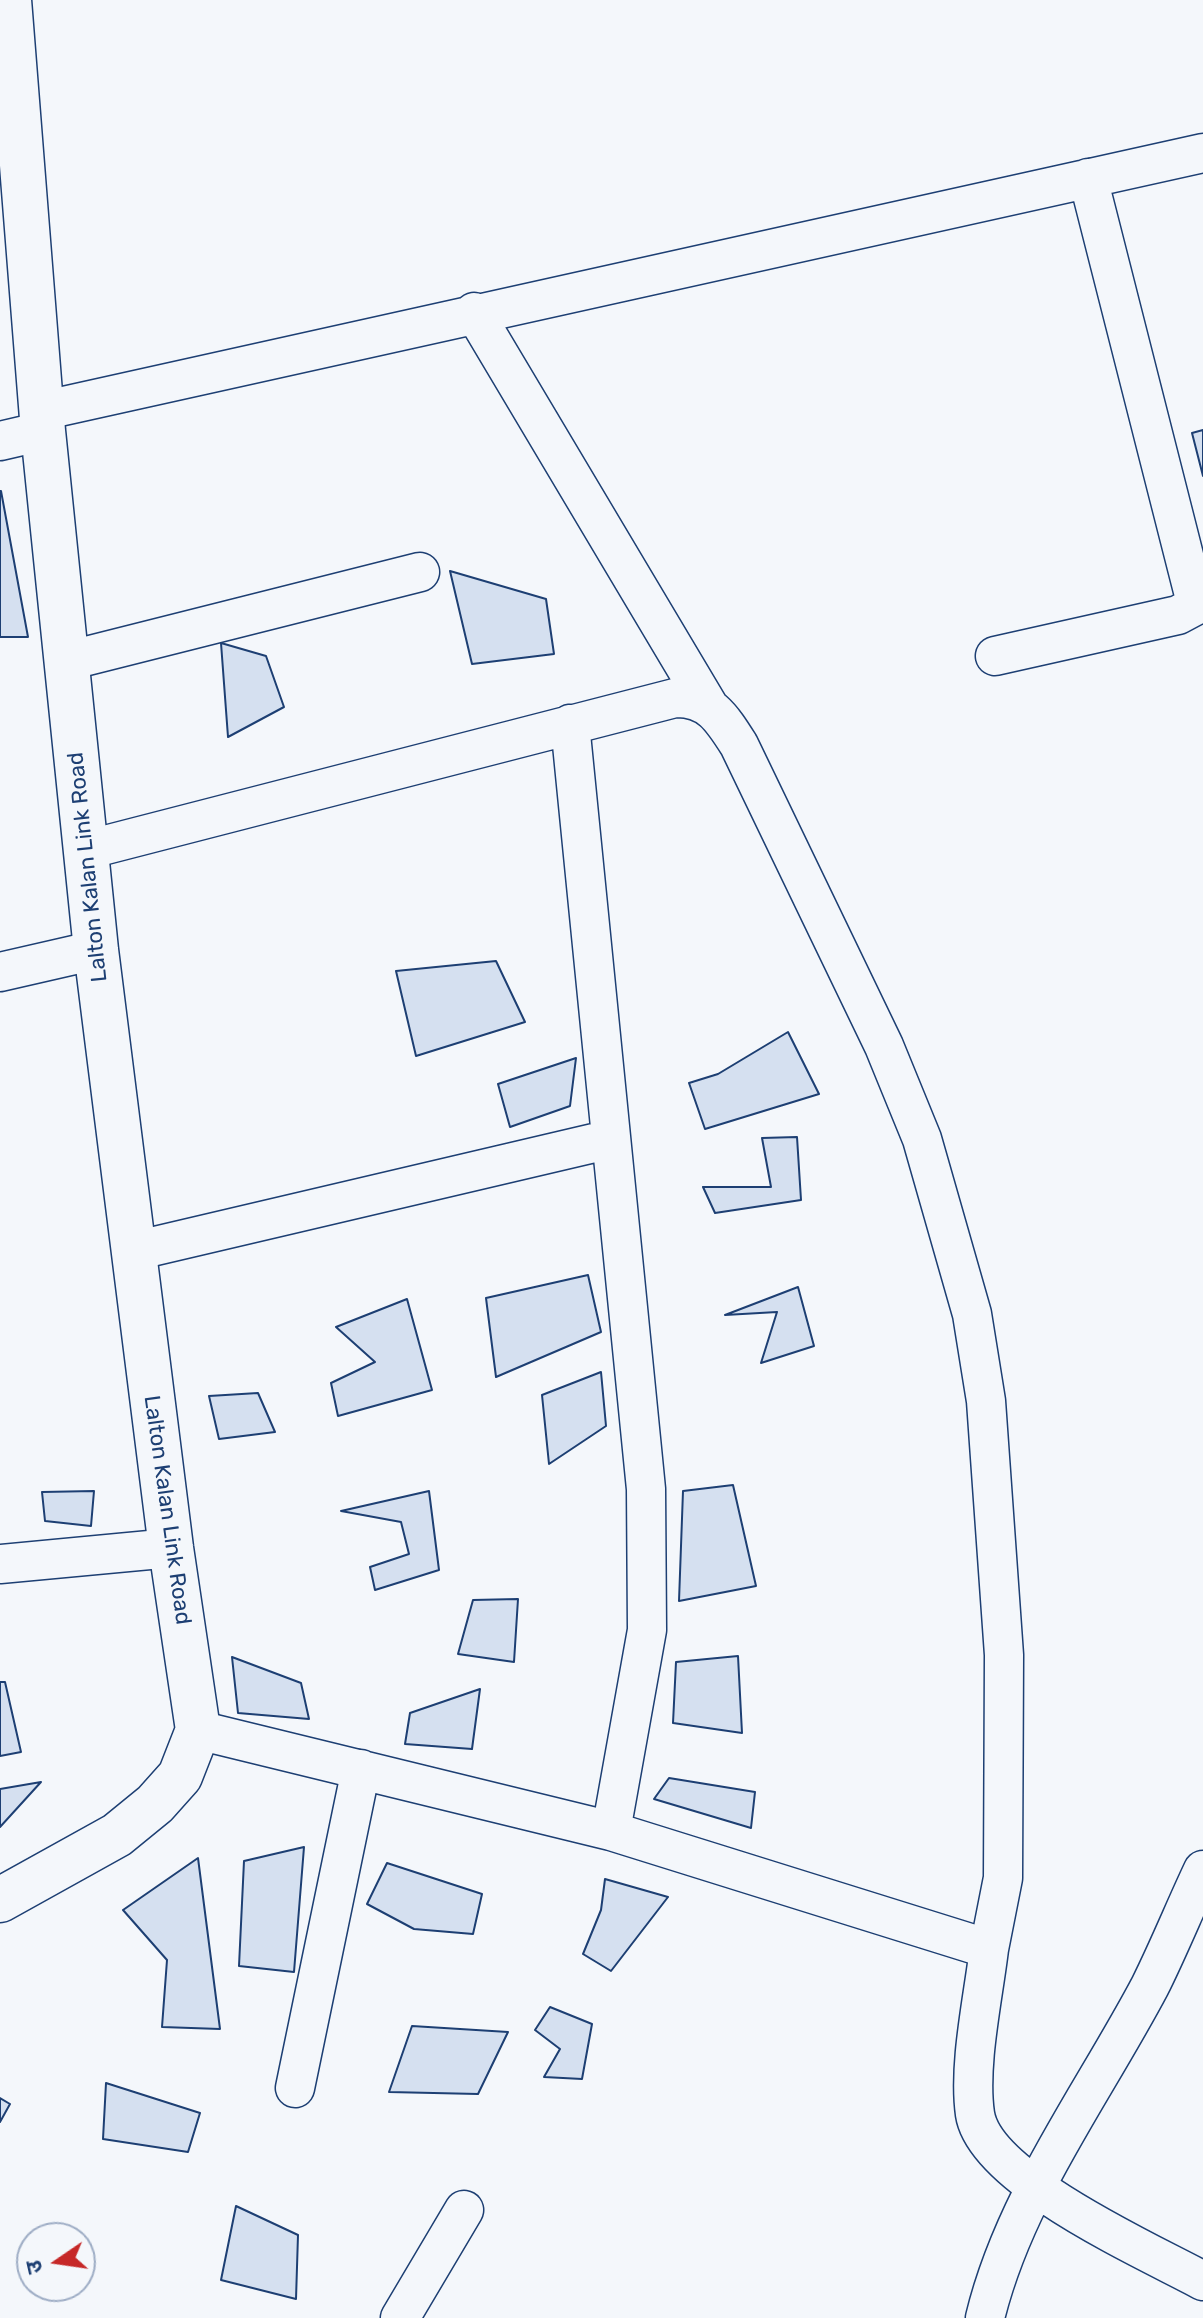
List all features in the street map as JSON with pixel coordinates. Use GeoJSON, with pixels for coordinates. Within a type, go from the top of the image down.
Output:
{"type":"FeatureCollection","features":[{"type":"Feature","properties":{"kind":"street","name":"Lalton Kalan Link Road"},"geometry":{"type":"LineString","coordinates":[[9,0],[42,421],[96,950],[171,1548],[198,1730]]}},
{"type":"Feature","properties":{"kind":"street"},"geometry":{"type":"LineString","coordinates":[[0,441],[42,421],[474,312],[1203,153]]}},
{"type":"Feature","properties":{"kind":"street"},"geometry":{"type":"LineString","coordinates":[[995,656],[1178,615],[1193,607],[1195,599],[1088,178]]}},
{"type":"Feature","properties":{"kind":"street"},"geometry":{"type":"LineString","coordinates":[[474,312],[708,705],[739,745],[884,1046],[922,1139],[972,1314],[986,1401],[1004,1655],[1003,1878],[989,1949],[974,2088],[975,2117],[983,2136],[998,2155],[1035,2189],[1203,2281]]}},
{"type":"Feature","properties":{"kind":"street"},"geometry":{"type":"LineString","coordinates":[[67,661],[420,572]]}},
{"type":"Feature","properties":{"kind":"street"},"geometry":{"type":"LineString","coordinates":[[86,850],[675,698],[691,698],[708,705]]}},
{"type":"Feature","properties":{"kind":"street"},"geometry":{"type":"LineString","coordinates":[[570,724],[646,1489],[649,1590],[640,1677],[611,1831]]}},
{"type":"Feature","properties":{"kind":"street"},"geometry":{"type":"LineString","coordinates":[[0,972],[96,950]]}},
{"type":"Feature","properties":{"kind":"street"},"geometry":{"type":"LineString","coordinates":[[134,1251],[611,1139]]}},
{"type":"Feature","properties":{"kind":"street"},"geometry":{"type":"LineString","coordinates":[[0,1564],[171,1548]]}},
{"type":"Feature","properties":{"kind":"street"},"geometry":{"type":"LineString","coordinates":[[0,1900],[117,1835],[155,1804],[180,1776],[198,1730],[611,1831],[989,1949]]}},
{"type":"Feature","properties":{"kind":"street"},"geometry":{"type":"LineString","coordinates":[[295,2088],[361,1769]]}},
{"type":"Feature","properties":{"kind":"street"},"geometry":{"type":"LineString","coordinates":[[985,2318],[1004,2260],[1035,2189],[1150,1985],[1203,1870]]}},
{"type":"Feature","properties":{"kind":"street"},"geometry":{"type":"LineString","coordinates":[[400,2318],[464,2210]]}},
{"type":"Feature","properties":{"kind":"building"},"geometry":{"type":"Polygon","coordinates":[[[1203,430],[1203,476],[1192,433],[1203,430]]]}},
{"type":"Feature","properties":{"kind":"building"},"geometry":{"type":"Polygon","coordinates":[[[1,491],[28,637],[0,637],[1,491]]]}},
{"type":"Feature","properties":{"kind":"building"},"geometry":{"type":"Polygon","coordinates":[[[450,571],[546,599],[554,654],[472,664],[450,571]]]}},
{"type":"Feature","properties":{"kind":"building"},"geometry":{"type":"Polygon","coordinates":[[[221,643],[266,656],[284,707],[228,737],[221,643]]]}},
{"type":"Feature","properties":{"kind":"building"},"geometry":{"type":"Polygon","coordinates":[[[496,961],[525,1022],[416,1056],[396,971],[496,961]]]}},
{"type":"Feature","properties":{"kind":"building"},"geometry":{"type":"Polygon","coordinates":[[[788,1032],[819,1094],[705,1129],[689,1083],[718,1074],[788,1032]]]}},
{"type":"Feature","properties":{"kind":"building"},"geometry":{"type":"Polygon","coordinates":[[[576,1058],[570,1106],[510,1127],[498,1084],[576,1058]]]}},
{"type":"Feature","properties":{"kind":"building"},"geometry":{"type":"Polygon","coordinates":[[[797,1137],[801,1200],[715,1213],[703,1187],[771,1187],[762,1138],[797,1137]]]}},
{"type":"Feature","properties":{"kind":"building"},"geometry":{"type":"Polygon","coordinates":[[[588,1275],[601,1332],[496,1377],[486,1298],[588,1275]]]}},
{"type":"Feature","properties":{"kind":"building"},"geometry":{"type":"Polygon","coordinates":[[[798,1287],[814,1346],[761,1363],[777,1312],[725,1315],[798,1287]]]}},
{"type":"Feature","properties":{"kind":"building"},"geometry":{"type":"Polygon","coordinates":[[[407,1299],[432,1390],[338,1416],[331,1383],[375,1362],[336,1327],[407,1299]]]}},
{"type":"Feature","properties":{"kind":"building"},"geometry":{"type":"Polygon","coordinates":[[[601,1372],[606,1426],[549,1464],[542,1395],[601,1372]]]}},
{"type":"Feature","properties":{"kind":"building"},"geometry":{"type":"Polygon","coordinates":[[[258,1393],[275,1432],[219,1439],[209,1396],[258,1393]]]}},
{"type":"Feature","properties":{"kind":"building"},"geometry":{"type":"Polygon","coordinates":[[[733,1485],[756,1586],[679,1601],[683,1491],[733,1485]]]}},
{"type":"Feature","properties":{"kind":"building"},"geometry":{"type":"Polygon","coordinates":[[[94,1491],[91,1526],[45,1521],[42,1492],[94,1491]]]}},
{"type":"Feature","properties":{"kind":"building"},"geometry":{"type":"Polygon","coordinates":[[[429,1491],[439,1570],[375,1590],[370,1567],[409,1554],[401,1522],[341,1511],[429,1491]]]}},
{"type":"Feature","properties":{"kind":"building"},"geometry":{"type":"Polygon","coordinates":[[[518,1599],[514,1662],[458,1654],[473,1600],[518,1599]]]}},
{"type":"Feature","properties":{"kind":"building"},"geometry":{"type":"Polygon","coordinates":[[[738,1656],[742,1733],[673,1723],[676,1662],[738,1656]]]}},
{"type":"Feature","properties":{"kind":"building"},"geometry":{"type":"Polygon","coordinates":[[[232,1657],[301,1683],[309,1719],[238,1713],[232,1657]]]}},
{"type":"Feature","properties":{"kind":"building"},"geometry":{"type":"Polygon","coordinates":[[[0,1682],[5,1682],[21,1752],[0,1756],[0,1682]]]}},
{"type":"Feature","properties":{"kind":"building"},"geometry":{"type":"Polygon","coordinates":[[[480,1689],[472,1749],[405,1744],[410,1713],[480,1689]]]}},
{"type":"Feature","properties":{"kind":"building"},"geometry":{"type":"Polygon","coordinates":[[[669,1778],[755,1792],[751,1828],[654,1799],[669,1778]]]}},
{"type":"Feature","properties":{"kind":"building"},"geometry":{"type":"Polygon","coordinates":[[[41,1782],[0,1827],[0,1789],[41,1782]]]}},
{"type":"Feature","properties":{"kind":"building"},"geometry":{"type":"Polygon","coordinates":[[[304,1847],[294,1972],[239,1966],[244,1861],[304,1847]]]}},
{"type":"Feature","properties":{"kind":"building"},"geometry":{"type":"Polygon","coordinates":[[[198,1858],[220,2029],[162,2027],[167,1960],[123,1910],[198,1858]]]}},
{"type":"Feature","properties":{"kind":"building"},"geometry":{"type":"Polygon","coordinates":[[[387,1863],[482,1894],[473,1934],[414,1929],[367,1904],[387,1863]]]}},
{"type":"Feature","properties":{"kind":"building"},"geometry":{"type":"Polygon","coordinates":[[[605,1879],[668,1897],[611,1971],[583,1954],[601,1910],[605,1879]]]}},
{"type":"Feature","properties":{"kind":"building"},"geometry":{"type":"Polygon","coordinates":[[[550,2007],[592,2024],[582,2079],[544,2077],[560,2049],[535,2030],[550,2007]]]}},
{"type":"Feature","properties":{"kind":"building"},"geometry":{"type":"Polygon","coordinates":[[[412,2026],[508,2032],[478,2094],[389,2092],[412,2026]]]}},
{"type":"Feature","properties":{"kind":"building"},"geometry":{"type":"Polygon","coordinates":[[[106,2083],[200,2113],[188,2152],[103,2139],[106,2083]]]}},
{"type":"Feature","properties":{"kind":"building"},"geometry":{"type":"Polygon","coordinates":[[[0,2098],[10,2104],[0,2122],[0,2098]]]}},
{"type":"Feature","properties":{"kind":"building"},"geometry":{"type":"Polygon","coordinates":[[[236,2206],[298,2235],[296,2299],[221,2280],[236,2206]]]}}]}
